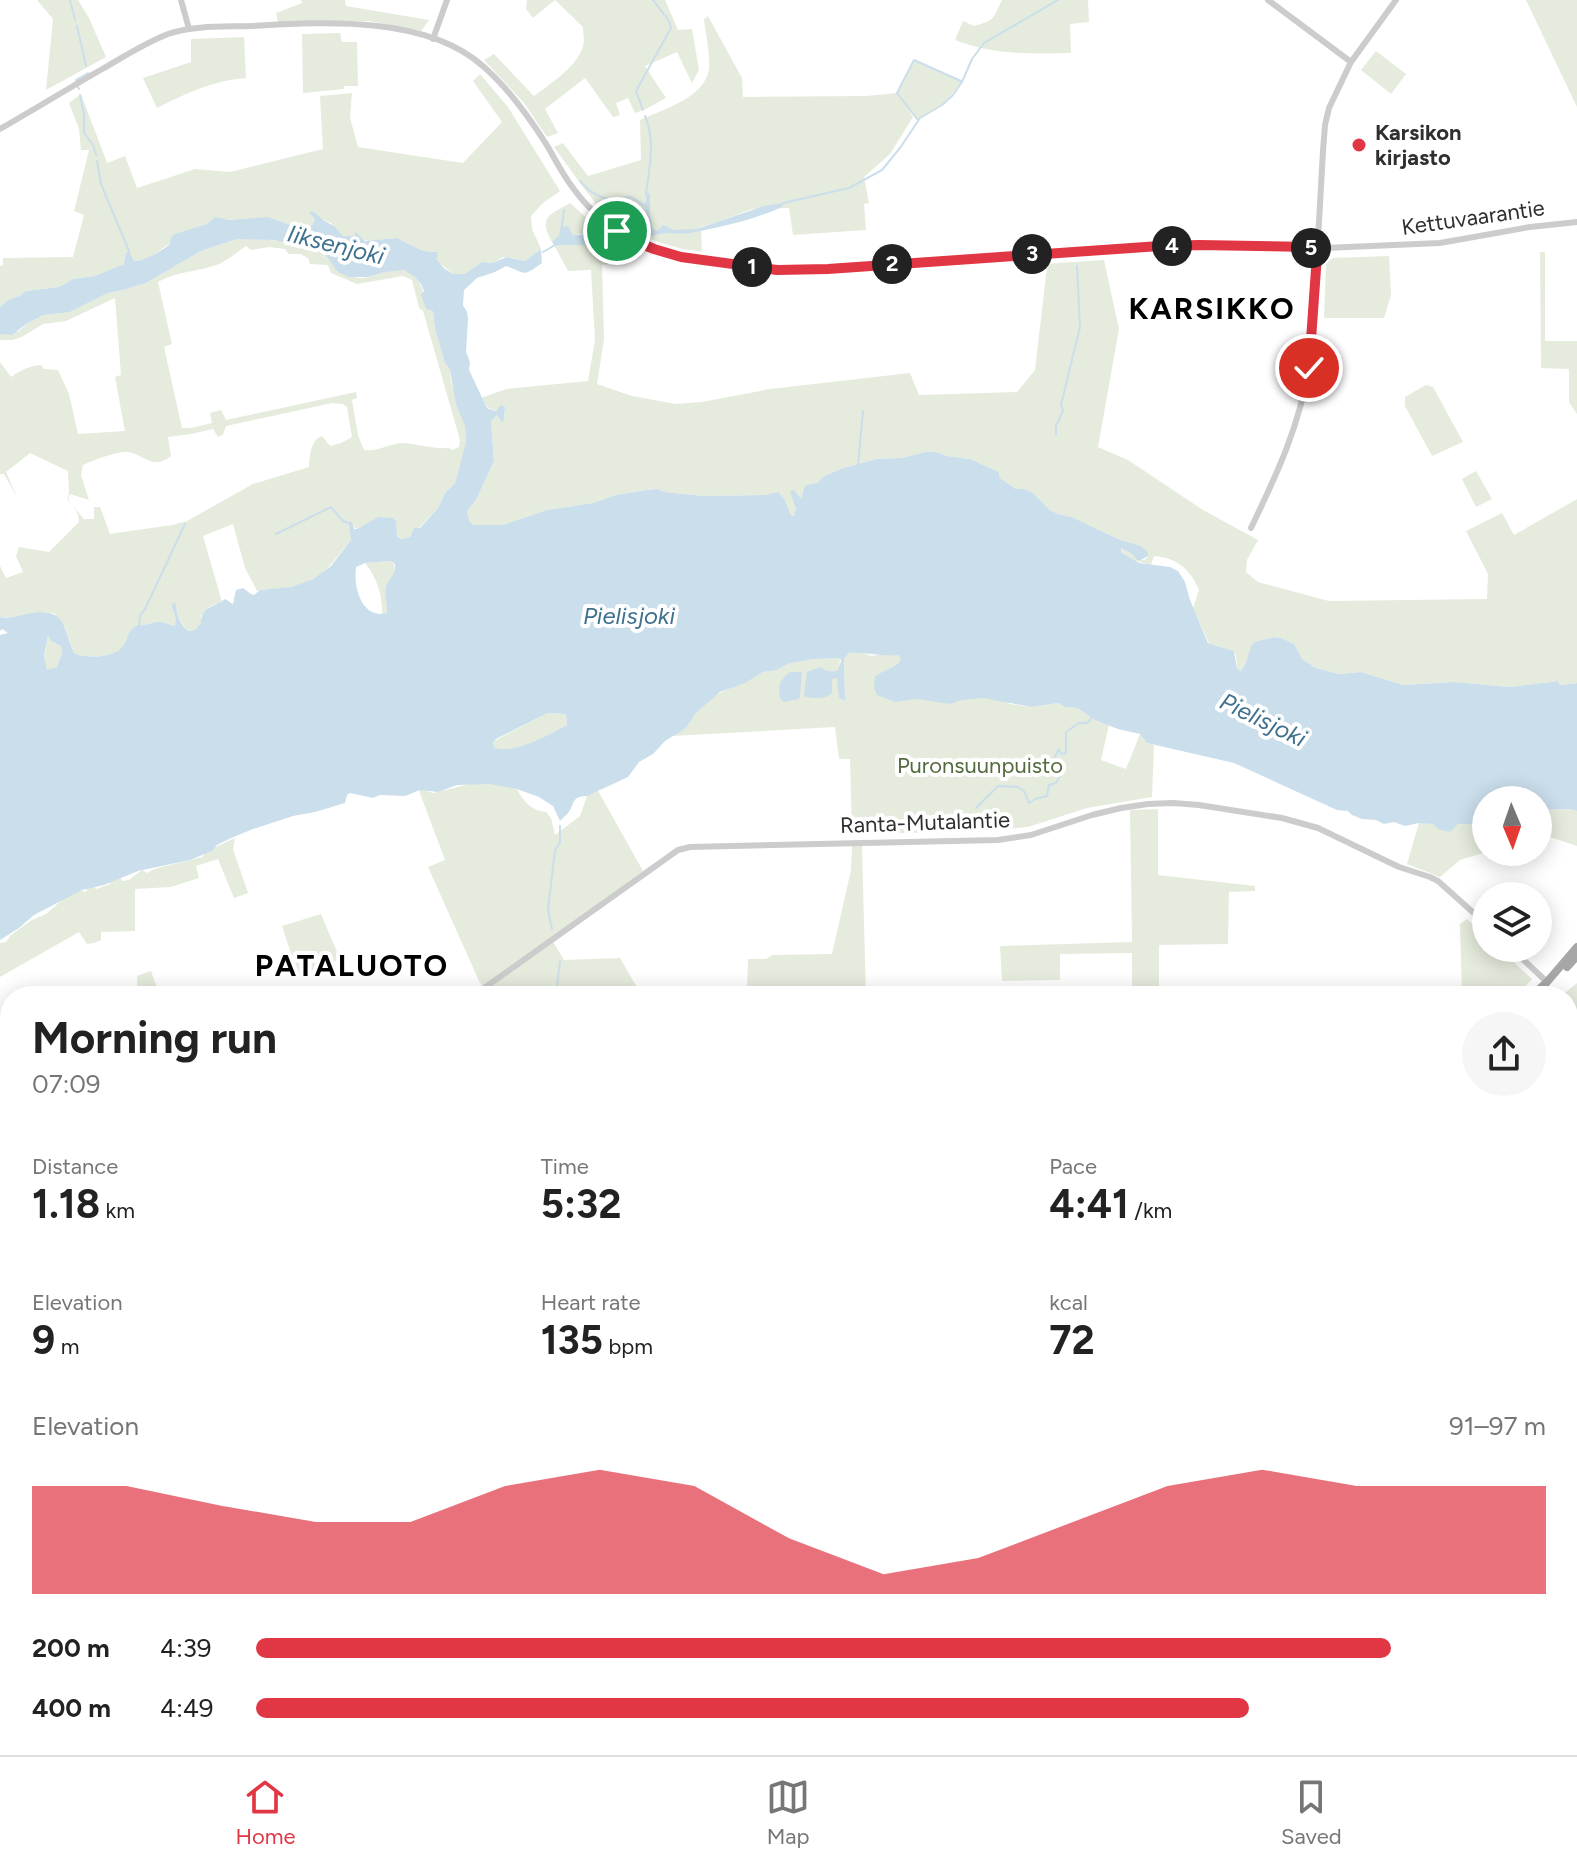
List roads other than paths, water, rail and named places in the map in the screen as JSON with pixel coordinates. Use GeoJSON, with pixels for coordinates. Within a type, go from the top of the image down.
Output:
{"type":"FeatureCollection","features":[{"type":"Feature","properties":{"kind":"main road"},"geometry":{"type":"LineString","coordinates":[[1543,986],[1577,947]]}},
{"type":"Feature","properties":{"kind":"main road"},"geometry":{"type":"LineString","coordinates":[[1549,986],[1577,956]]}},
{"type":"Feature","properties":{"kind":"street"},"geometry":{"type":"LineString","coordinates":[[181,0],[189,29]]}},
{"type":"Feature","properties":{"kind":"street"},"geometry":{"type":"LineString","coordinates":[[433,39],[447,0]]}},
{"type":"Feature","properties":{"kind":"street"},"geometry":{"type":"LineString","coordinates":[[1268,0],[1351,62]]}},
{"type":"Feature","properties":{"kind":"street"},"geometry":{"type":"LineString","coordinates":[[1318,240],[1325,125],[1329,108],[1351,62],[1396,0]]}},
{"type":"Feature","properties":{"kind":"street"},"geometry":{"type":"LineString","coordinates":[[0,129],[165,35],[189,29],[275,24],[347,24],[392,28],[433,39],[477,61],[501,83],[529,119],[586,205],[604,222],[632,240],[681,257],[794,270],[1160,246],[1311,247]]}},
{"type":"Feature","properties":{"kind":"street","name":"Kettuvaarantie"},"geometry":{"type":"LineString","coordinates":[[1325,248],[1431,244],[1577,222]]}},
{"type":"Feature","properties":{"kind":"street"},"geometry":{"type":"LineString","coordinates":[[1311,247],[1318,240]]}},
{"type":"Feature","properties":{"kind":"street"},"geometry":{"type":"LineString","coordinates":[[1317,255],[1323,253],[1325,248],[1323,242],[1318,240]]}},
{"type":"Feature","properties":{"kind":"street"},"geometry":{"type":"LineString","coordinates":[[1311,247],[1317,255]]}},
{"type":"Feature","properties":{"kind":"street"},"geometry":{"type":"LineString","coordinates":[[1251,528],[1291,442],[1302,401],[1310,360],[1317,255]]}},
{"type":"Feature","properties":{"kind":"street","name":"Ranta-Mutalantie"},"geometry":{"type":"LineString","coordinates":[[487,986],[678,850],[690,847],[998,840],[1031,835],[1092,815],[1148,804],[1199,805],[1301,822],[1399,867],[1438,881],[1472,911]]}},
{"type":"Feature","properties":{"kind":"street"},"geometry":{"type":"LineString","coordinates":[[1526,962],[1547,982]]}},
{"type":"Feature","properties":{"kind":"water"},"geometry":{"type":"Polygon","coordinates":[[[650,193],[650,215],[653,229],[657,231],[663,225],[674,230],[697,229],[764,206],[783,203],[782,207],[737,223],[685,233],[633,235],[630,233],[648,230],[644,205],[646,194],[650,193]]]}},
{"type":"Feature","properties":{"kind":"water","name":"Pielisjoki"},"geometry":{"type":"Polygon","coordinates":[[[313,211],[343,236],[354,236],[356,232],[365,241],[397,238],[423,251],[437,252],[436,259],[453,274],[464,274],[482,262],[492,263],[507,257],[525,261],[541,249],[542,263],[530,271],[524,273],[506,266],[477,278],[464,290],[469,370],[486,406],[496,411],[501,405],[505,407],[504,421],[501,422],[497,415],[491,421],[494,461],[476,500],[467,511],[473,525],[503,525],[547,510],[657,489],[703,496],[779,492],[794,516],[796,509],[790,491],[794,490],[801,499],[806,486],[843,468],[925,452],[970,459],[999,472],[1000,478],[1016,489],[1033,493],[1050,510],[1141,546],[1148,556],[1141,560],[1121,548],[1121,552],[1139,563],[1178,571],[1208,643],[1234,651],[1237,669],[1241,671],[1254,642],[1274,637],[1294,644],[1302,659],[1316,668],[1339,674],[1361,672],[1403,685],[1454,682],[1510,687],[1558,681],[1560,685],[1577,683],[1577,811],[1552,810],[1552,786],[1472,786],[1471,824],[1458,824],[1450,832],[1433,824],[1384,824],[1337,810],[1234,763],[1147,743],[1140,734],[1118,729],[1095,720],[1077,708],[1058,703],[1032,707],[983,698],[950,704],[917,699],[895,702],[877,695],[875,677],[897,664],[901,658],[898,655],[849,653],[844,659],[845,701],[839,698],[837,678],[832,679],[832,693],[826,697],[805,697],[804,693],[807,672],[820,667],[829,671],[838,670],[840,658],[813,659],[763,672],[720,692],[696,713],[686,728],[639,762],[628,777],[576,799],[560,821],[553,806],[539,797],[490,784],[457,785],[438,792],[420,790],[405,796],[380,795],[373,798],[350,793],[345,803],[253,829],[190,860],[138,871],[82,890],[34,915],[0,940],[0,635],[8,633],[2,629],[0,631],[0,617],[39,612],[55,615],[64,626],[74,653],[85,656],[114,653],[136,626],[160,622],[175,626],[171,605],[175,602],[182,625],[188,631],[195,630],[209,608],[225,599],[233,604],[236,590],[243,588],[254,595],[260,590],[291,587],[313,579],[331,566],[351,540],[348,522],[352,522],[354,529],[357,529],[378,517],[393,518],[397,536],[401,539],[410,537],[414,528],[420,528],[438,508],[445,493],[455,483],[466,441],[465,426],[435,329],[433,311],[426,309],[421,284],[404,270],[349,277],[338,272],[325,255],[309,247],[274,240],[237,239],[201,251],[146,283],[108,293],[70,312],[44,315],[12,335],[0,334],[0,307],[26,291],[59,287],[73,279],[95,276],[124,264],[129,251],[134,261],[148,257],[169,245],[175,234],[207,224],[215,217],[230,220],[268,217],[291,225],[312,226],[315,219],[309,212],[313,211]],[[391,561],[365,563],[356,567],[358,592],[371,612],[387,613],[386,587],[395,564],[391,561]],[[48,636],[44,656],[47,670],[57,667],[62,653],[61,646],[48,636]],[[548,713],[496,739],[493,743],[495,748],[522,746],[567,725],[566,714],[548,713]]]}},
{"type":"Feature","properties":{"kind":"water"},"geometry":{"type":"Polygon","coordinates":[[[561,225],[568,226],[572,234],[621,244],[623,248],[608,252],[582,245],[554,245],[552,242],[559,236],[561,225]]]}},
{"type":"Feature","properties":{"kind":"water"},"geometry":{"type":"Polygon","coordinates":[[[790,672],[802,672],[800,696],[799,699],[784,702],[779,687],[790,672]]]}},
{"type":"Feature","properties":{"kind":"waterway"},"geometry":{"type":"LineString","coordinates":[[70,0],[75,20]]}},
{"type":"Feature","properties":{"kind":"waterway"},"geometry":{"type":"LineString","coordinates":[[643,110],[636,91],[671,28],[653,0]]}},
{"type":"Feature","properties":{"kind":"waterway"},"geometry":{"type":"LineString","coordinates":[[783,203],[849,188],[882,170],[920,118],[953,95],[984,43],[1058,0]]}},
{"type":"Feature","properties":{"kind":"waterway"},"geometry":{"type":"LineString","coordinates":[[77,26],[86,66]]}},
{"type":"Feature","properties":{"kind":"waterway"},"geometry":{"type":"LineString","coordinates":[[917,119],[897,93],[914,60],[961,81]]}},
{"type":"Feature","properties":{"kind":"waterway"},"geometry":{"type":"LineString","coordinates":[[76,80],[88,73]]}},
{"type":"Feature","properties":{"kind":"waterway"},"geometry":{"type":"LineString","coordinates":[[80,95],[84,133],[96,155]]}},
{"type":"Feature","properties":{"kind":"waterway"},"geometry":{"type":"LineString","coordinates":[[645,116],[651,145],[646,194]]}},
{"type":"Feature","properties":{"kind":"waterway"},"geometry":{"type":"LineString","coordinates":[[97,161],[101,184],[129,251]]}},
{"type":"Feature","properties":{"kind":"waterway"},"geometry":{"type":"LineString","coordinates":[[580,181],[601,197],[631,197],[644,205]]}},
{"type":"Feature","properties":{"kind":"waterway"},"geometry":{"type":"LineString","coordinates":[[562,226],[564,210]]}},
{"type":"Feature","properties":{"kind":"waterway"},"geometry":{"type":"LineString","coordinates":[[543,252],[555,245]]}},
{"type":"Feature","properties":{"kind":"waterway"},"geometry":{"type":"LineString","coordinates":[[1056,435],[1080,327],[1077,266]]}},
{"type":"Feature","properties":{"kind":"waterway"},"geometry":{"type":"LineString","coordinates":[[858,465],[863,411]]}},
{"type":"Feature","properties":{"kind":"waterway"},"geometry":{"type":"LineString","coordinates":[[276,534],[331,507],[348,523]]}},
{"type":"Feature","properties":{"kind":"waterway"},"geometry":{"type":"LineString","coordinates":[[139,626],[140,616],[185,524]]}},
{"type":"Feature","properties":{"kind":"waterway"},"geometry":{"type":"LineString","coordinates":[[976,808],[998,786],[1018,787],[1024,791],[1029,803],[1047,796],[1049,785],[1056,783],[1063,771],[1063,763],[1055,757],[1059,749],[1061,754],[1066,753],[1066,732],[1079,723],[1087,723],[1092,717]]}},
{"type":"Feature","properties":{"kind":"waterway"},"geometry":{"type":"LineString","coordinates":[[552,929],[548,910],[555,850],[560,843],[560,826]]}},
{"type":"Feature","properties":{"kind":"waterway"},"geometry":{"type":"LineString","coordinates":[[557,986],[560,961]]}},
{"type":"Feature","properties":{"kind":"place","name":"Karsikon kirjasto"},"geometry":{"type":"Point","coordinates":[1359,145]}},
{"type":"Feature","properties":{"kind":"district","name":"KARSIKKO"},"geometry":{"type":"Point","coordinates":[1212,309]}},
{"type":"Feature","properties":{"kind":"district","name":"PATALUOTO"},"geometry":{"type":"Point","coordinates":[352,966]}},
{"type":"Feature","properties":{"kind":"water label","name":"Iiksenjoki"},"geometry":{"type":"Point","coordinates":[336,245]}},
{"type":"Feature","properties":{"kind":"park label","name":"Puronsuunpuisto"},"geometry":{"type":"Point","coordinates":[980,765]}}]}
